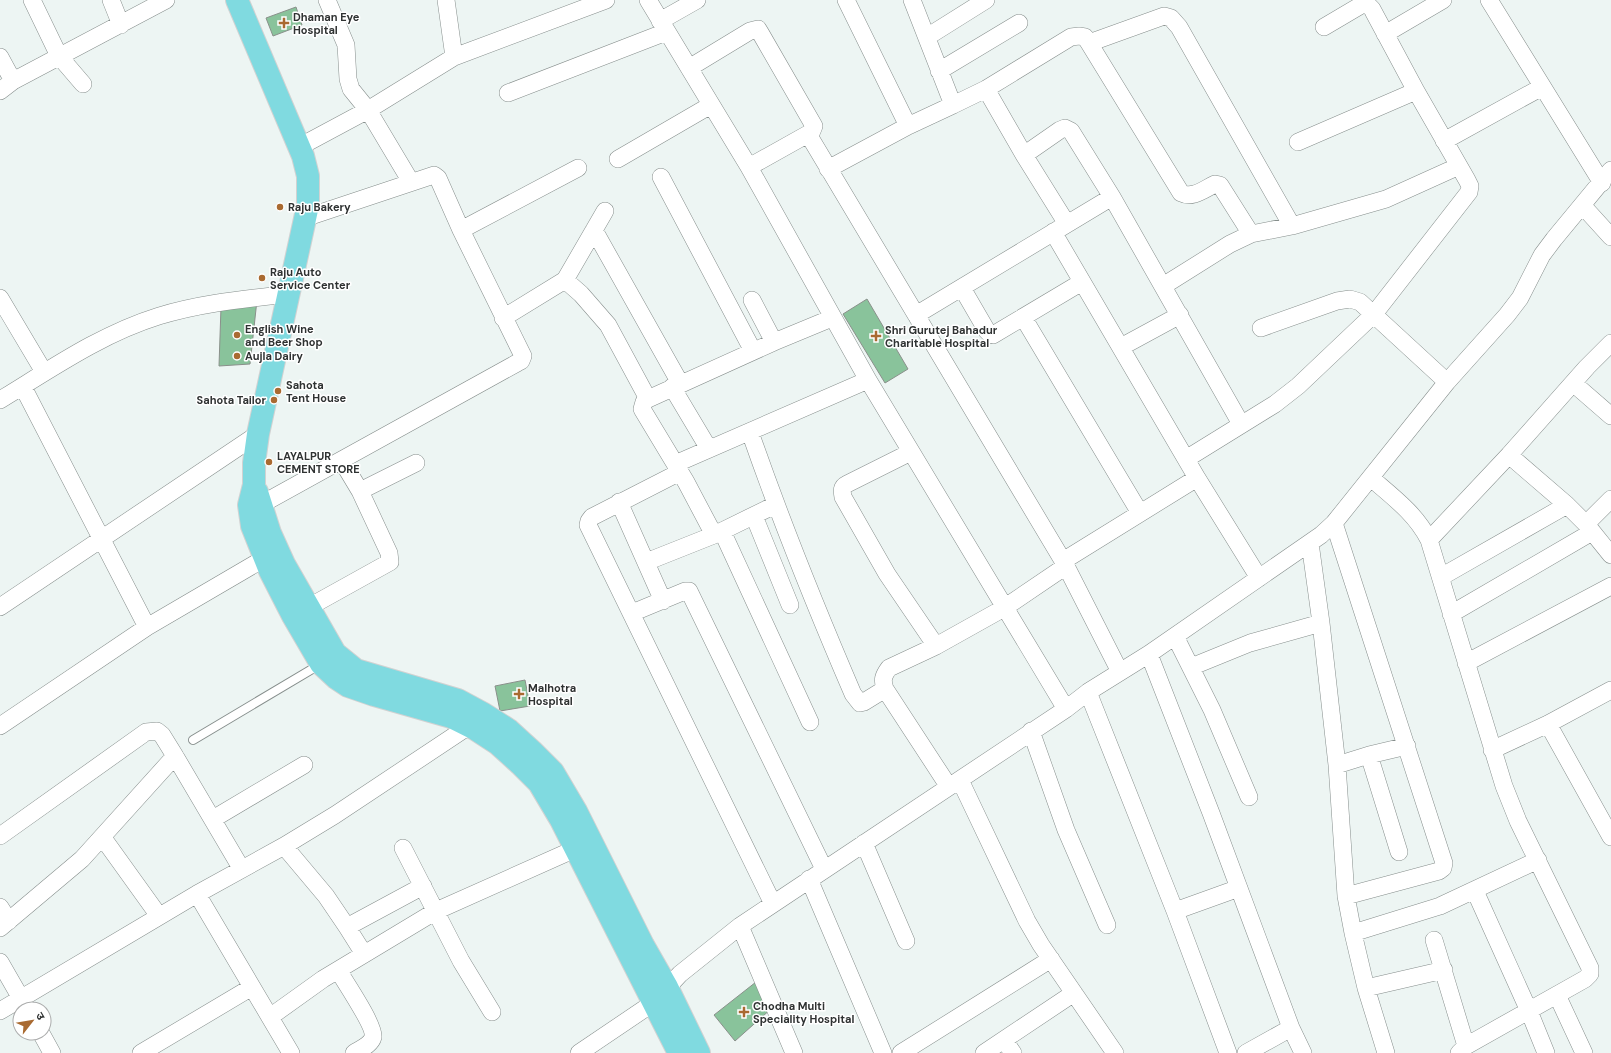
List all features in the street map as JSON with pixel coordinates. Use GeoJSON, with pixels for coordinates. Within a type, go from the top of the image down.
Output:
{"type":"FeatureCollection","features":[{"type":"Feature","properties":{"kind":"highway"},"geometry":{"type":"LineString","coordinates":[[237,0],[300,147],[308,176],[308,205],[258,434],[254,463],[258,494],[270,533],[284,564],[335,653],[356,670],[458,700],[484,714],[509,730],[553,772],[576,811],[643,945],[679,1053]]}},
{"type":"Feature","properties":{"kind":"highway"},"geometry":{"type":"LineString","coordinates":[[258,494],[249,505],[252,526],[265,558],[293,616],[321,664],[336,678],[348,686],[451,717],[469,726],[498,744],[539,783],[561,820],[575,849],[660,995],[698,1053]]}},
{"type":"Feature","properties":{"kind":"street"},"geometry":{"type":"LineString","coordinates":[[32,0],[59,56],[83,84]]}},
{"type":"Feature","properties":{"kind":"street"},"geometry":{"type":"LineString","coordinates":[[111,0],[121,25]]}},
{"type":"Feature","properties":{"kind":"street"},"geometry":{"type":"LineString","coordinates":[[0,57],[7,86],[59,56],[121,25],[166,0]]}},
{"type":"Feature","properties":{"kind":"street"},"geometry":{"type":"LineString","coordinates":[[327,0],[346,45],[348,83],[368,110],[411,182]]}},
{"type":"Feature","properties":{"kind":"street"},"geometry":{"type":"LineString","coordinates":[[446,0],[454,57]]}},
{"type":"Feature","properties":{"kind":"street"},"geometry":{"type":"LineString","coordinates":[[300,147],[368,110],[454,57],[606,0]]}},
{"type":"Feature","properties":{"kind":"street"},"geometry":{"type":"LineString","coordinates":[[648,0],[749,167],[868,380],[1066,709]]}},
{"type":"Feature","properties":{"kind":"street"},"geometry":{"type":"LineString","coordinates":[[508,93],[663,27],[697,0]]}},
{"type":"Feature","properties":{"kind":"street"},"geometry":{"type":"LineString","coordinates":[[846,0],[908,126]]}},
{"type":"Feature","properties":{"kind":"street"},"geometry":{"type":"LineString","coordinates":[[912,0],[953,105]]}},
{"type":"Feature","properties":{"kind":"street"},"geometry":{"type":"LineString","coordinates":[[927,38],[986,0]]}},
{"type":"Feature","properties":{"kind":"street"},"geometry":{"type":"LineString","coordinates":[[1386,34],[1443,0]]}},
{"type":"Feature","properties":{"kind":"street"},"geometry":{"type":"LineString","coordinates":[[579,1053],[660,995],[680,974],[740,926],[1066,709],[1088,692],[1149,654],[1310,544],[1334,523],[1447,382],[1507,315],[1520,298],[1542,255],[1606,176],[1542,87],[1489,0]]}},
{"type":"Feature","properties":{"kind":"street"},"geometry":{"type":"LineString","coordinates":[[1186,459],[1288,395],[1374,314],[1469,192],[1470,186],[1416,91],[1386,34],[1368,5],[1363,4],[1324,27]]}},
{"type":"Feature","properties":{"kind":"street"},"geometry":{"type":"LineString","coordinates":[[1089,43],[1160,17],[1164,16],[1171,18],[1179,27],[1292,226]]}},
{"type":"Feature","properties":{"kind":"street"},"geometry":{"type":"LineString","coordinates":[[939,71],[1019,23]]}},
{"type":"Feature","properties":{"kind":"street"},"geometry":{"type":"LineString","coordinates":[[689,68],[750,31],[758,29],[814,126],[812,131],[808,134],[749,167]]}},
{"type":"Feature","properties":{"kind":"street"},"geometry":{"type":"LineString","coordinates":[[828,169],[908,126],[986,89],[1072,37],[1079,36],[1085,37],[1089,43],[1181,193],[1186,196],[1193,196],[1215,184],[1220,186],[1251,234]]}},
{"type":"Feature","properties":{"kind":"street"},"geometry":{"type":"LineString","coordinates":[[1444,141],[1542,87]]}},
{"type":"Feature","properties":{"kind":"street"},"geometry":{"type":"LineString","coordinates":[[986,89],[1024,155],[1060,228],[1082,282],[1197,478],[1259,578]]}},
{"type":"Feature","properties":{"kind":"street"},"geometry":{"type":"LineString","coordinates":[[1298,142],[1416,91]]}},
{"type":"Feature","properties":{"kind":"street"},"geometry":{"type":"LineString","coordinates":[[618,159],[711,105]]}},
{"type":"Feature","properties":{"kind":"street"},"geometry":{"type":"LineString","coordinates":[[1024,155],[1060,130],[1068,128],[1071,131],[1112,196],[1241,424]]}},
{"type":"Feature","properties":{"kind":"street"},"geometry":{"type":"LineString","coordinates":[[808,134],[1064,564],[1120,672]]}},
{"type":"Feature","properties":{"kind":"street"},"geometry":{"type":"LineString","coordinates":[[1163,286],[1230,244],[1251,234],[1292,226],[1386,199],[1459,166]]}},
{"type":"Feature","properties":{"kind":"street"},"geometry":{"type":"LineString","coordinates":[[461,230],[578,168]]}},
{"type":"Feature","properties":{"kind":"street"},"geometry":{"type":"LineString","coordinates":[[258,494],[342,461],[521,361],[523,356],[503,318],[438,178],[434,175],[305,218]]}},
{"type":"Feature","properties":{"kind":"street"},"geometry":{"type":"LineString","coordinates":[[661,177],[753,351]]}},
{"type":"Feature","properties":{"kind":"street"},"geometry":{"type":"LineString","coordinates":[[916,315],[1112,196]]}},
{"type":"Feature","properties":{"kind":"street"},"geometry":{"type":"LineString","coordinates":[[1582,205],[1611,237]]}},
{"type":"Feature","properties":{"kind":"street"},"geometry":{"type":"LineString","coordinates":[[503,318],[565,280],[605,211]]}},
{"type":"Feature","properties":{"kind":"street"},"geometry":{"type":"LineString","coordinates":[[594,230],[709,449]]}},
{"type":"Feature","properties":{"kind":"street"},"geometry":{"type":"LineString","coordinates":[[565,280],[581,294],[608,325],[648,399]]}},
{"type":"Feature","properties":{"kind":"street"},"geometry":{"type":"LineString","coordinates":[[962,288],[990,334],[996,334],[1082,282]]}},
{"type":"Feature","properties":{"kind":"street"},"geometry":{"type":"LineString","coordinates":[[0,400],[44,372],[100,340],[159,316],[221,301],[288,294]]}},
{"type":"Feature","properties":{"kind":"street"},"geometry":{"type":"LineString","coordinates":[[0,298],[44,372]]}},
{"type":"Feature","properties":{"kind":"street"},"geometry":{"type":"LineString","coordinates":[[752,300],[774,342]]}},
{"type":"Feature","properties":{"kind":"street"},"geometry":{"type":"LineString","coordinates":[[1261,328],[1337,301],[1350,300],[1360,302],[1447,382]]}},
{"type":"Feature","properties":{"kind":"street"},"geometry":{"type":"LineString","coordinates":[[1121,347],[1180,315]]}},
{"type":"Feature","properties":{"kind":"street"},"geometry":{"type":"LineString","coordinates":[[1023,317],[1140,513]]}},
{"type":"Feature","properties":{"kind":"street"},"geometry":{"type":"LineString","coordinates":[[810,722],[718,533],[642,409],[644,402],[648,399],[676,385],[832,318]]}},
{"type":"Feature","properties":{"kind":"street"},"geometry":{"type":"LineString","coordinates":[[1429,540],[1610,346]]}},
{"type":"Feature","properties":{"kind":"street"},"geometry":{"type":"LineString","coordinates":[[773,904],[588,525],[592,517],[709,449],[868,380]]}},
{"type":"Feature","properties":{"kind":"street"},"geometry":{"type":"LineString","coordinates":[[1574,383],[1611,416]]}},
{"type":"Feature","properties":{"kind":"street"},"geometry":{"type":"LineString","coordinates":[[23,386],[147,627]]}},
{"type":"Feature","properties":{"kind":"street"},"geometry":{"type":"LineString","coordinates":[[750,432],[775,505],[812,600],[854,694],[860,703],[885,689]]}},
{"type":"Feature","properties":{"kind":"street"},"geometry":{"type":"LineString","coordinates":[[0,607],[258,434]]}},
{"type":"Feature","properties":{"kind":"street"},"geometry":{"type":"LineString","coordinates":[[911,452],[846,484],[843,486],[842,490],[844,497],[887,574],[936,646]]}},
{"type":"Feature","properties":{"kind":"street"},"geometry":{"type":"LineString","coordinates":[[1509,455],[1567,505],[1589,528],[1611,555]]}},
{"type":"Feature","properties":{"kind":"street"},"geometry":{"type":"LineString","coordinates":[[309,608],[390,562],[388,553],[360,491],[342,461]]}},
{"type":"Feature","properties":{"kind":"street"},"geometry":{"type":"LineString","coordinates":[[360,491],[416,463]]}},
{"type":"Feature","properties":{"kind":"street"},"geometry":{"type":"LineString","coordinates":[[1115,1053],[1041,945],[955,783],[885,689],[882,680],[884,674],[889,668],[936,646],[1004,608],[1064,564],[1140,513],[1197,478]]}},
{"type":"Feature","properties":{"kind":"street"},"geometry":{"type":"LineString","coordinates":[[1370,478],[1410,511],[1423,527],[1429,540],[1504,786],[1515,814],[1590,968],[1590,974],[1585,979],[1462,1050],[1444,970],[1434,940]]}},
{"type":"Feature","properties":{"kind":"street"},"geometry":{"type":"LineString","coordinates":[[1451,614],[1589,528],[1611,499]]}},
{"type":"Feature","properties":{"kind":"street"},"geometry":{"type":"LineString","coordinates":[[620,502],[663,601]]}},
{"type":"Feature","properties":{"kind":"street"},"geometry":{"type":"LineString","coordinates":[[646,562],[718,533],[775,505]]}},
{"type":"Feature","properties":{"kind":"street"},"geometry":{"type":"LineString","coordinates":[[1441,577],[1567,505]]}},
{"type":"Feature","properties":{"kind":"street"},"geometry":{"type":"LineString","coordinates":[[754,516],[790,605]]}},
{"type":"Feature","properties":{"kind":"street"},"geometry":{"type":"LineString","coordinates":[[1334,523],[1444,863],[1443,868],[1439,871],[1346,896]]}},
{"type":"Feature","properties":{"kind":"street"},"geometry":{"type":"LineString","coordinates":[[1310,544],[1321,622],[1337,765],[1346,896],[1352,933],[1366,988],[1386,1053]]}},
{"type":"Feature","properties":{"kind":"street"},"geometry":{"type":"LineString","coordinates":[[0,726],[147,627],[265,558]]}},
{"type":"Feature","properties":{"kind":"street"},"geometry":{"type":"LineString","coordinates":[[1466,663],[1611,586]]}},
{"type":"Feature","properties":{"kind":"street"},"geometry":{"type":"LineString","coordinates":[[632,613],[685,591],[689,591],[824,869]]}},
{"type":"Feature","properties":{"kind":"street"},"geometry":{"type":"LineString","coordinates":[[1191,667],[1250,643],[1321,622]]}},
{"type":"Feature","properties":{"kind":"street"},"geometry":{"type":"LineString","coordinates":[[1175,636],[1212,710],[1250,797]]}},
{"type":"Feature","properties":{"kind":"street"},"geometry":{"type":"LineString","coordinates":[[1149,654],[1291,1028],[1303,1053]]}},
{"type":"Feature","properties":{"kind":"street"},"geometry":{"type":"LineString","coordinates":[[1492,750],[1548,724],[1611,690]]}},
{"type":"Feature","properties":{"kind":"street"},"geometry":{"type":"LineString","coordinates":[[1088,692],[1175,911],[1228,1053]]}},
{"type":"Feature","properties":{"kind":"street"},"geometry":{"type":"LineString","coordinates":[[1548,724],[1611,837]]}},
{"type":"Feature","properties":{"kind":"street"},"geometry":{"type":"LineString","coordinates":[[29,1001],[159,916],[241,868],[284,846],[335,815],[469,726]]}},
{"type":"Feature","properties":{"kind":"street"},"geometry":{"type":"LineString","coordinates":[[0,836],[146,732],[157,731],[162,735],[175,756],[241,868]]}},
{"type":"Feature","properties":{"kind":"street"},"geometry":{"type":"LineString","coordinates":[[1031,731],[1066,830],[1107,925]]}},
{"type":"Feature","properties":{"kind":"street"},"geometry":{"type":"LineString","coordinates":[[1337,765],[1369,755],[1407,746]]}},
{"type":"Feature","properties":{"kind":"street"},"geometry":{"type":"LineString","coordinates":[[1369,755],[1399,852]]}},
{"type":"Feature","properties":{"kind":"street"},"geometry":{"type":"LineString","coordinates":[[3,919],[82,859],[103,838],[175,756]]}},
{"type":"Feature","properties":{"kind":"street"},"geometry":{"type":"LineString","coordinates":[[213,819],[304,764]]}},
{"type":"Feature","properties":{"kind":"street"},"geometry":{"type":"LineString","coordinates":[[103,838],[159,916]]}},
{"type":"Feature","properties":{"kind":"street"},"geometry":{"type":"LineString","coordinates":[[864,843],[906,941]]}},
{"type":"Feature","properties":{"kind":"street"},"geometry":{"type":"LineString","coordinates":[[284,846],[319,886],[364,954]]}},
{"type":"Feature","properties":{"kind":"street"},"geometry":{"type":"LineString","coordinates":[[403,848],[461,961],[492,1012]]}},
{"type":"Feature","properties":{"kind":"street"},"geometry":{"type":"LineString","coordinates":[[270,1017],[338,970],[436,911],[575,849]]}},
{"type":"Feature","properties":{"kind":"street"},"geometry":{"type":"LineString","coordinates":[[1352,933],[1426,911],[1475,891],[1538,860]]}},
{"type":"Feature","properties":{"kind":"street"},"geometry":{"type":"LineString","coordinates":[[809,879],[883,1053]]}},
{"type":"Feature","properties":{"kind":"street"},"geometry":{"type":"LineString","coordinates":[[347,927],[423,886]]}},
{"type":"Feature","properties":{"kind":"street"},"geometry":{"type":"LineString","coordinates":[[1175,911],[1239,888]]}},
{"type":"Feature","properties":{"kind":"street"},"geometry":{"type":"LineString","coordinates":[[1475,891],[1529,1010],[1546,1053]]}},
{"type":"Feature","properties":{"kind":"street"},"geometry":{"type":"LineString","coordinates":[[197,894],[291,1053]]}},
{"type":"Feature","properties":{"kind":"street"},"geometry":{"type":"LineString","coordinates":[[740,926],[794,1053]]}},
{"type":"Feature","properties":{"kind":"street"},"geometry":{"type":"LineString","coordinates":[[901,1053],[1051,959]]}},
{"type":"Feature","properties":{"kind":"street"},"geometry":{"type":"LineString","coordinates":[[0,962],[22,1001]]}},
{"type":"Feature","properties":{"kind":"street"},"geometry":{"type":"LineString","coordinates":[[338,970],[368,1020],[373,1036],[371,1040],[354,1053]]}},
{"type":"Feature","properties":{"kind":"street"},"geometry":{"type":"LineString","coordinates":[[1366,988],[1444,970]]}},
{"type":"Feature","properties":{"kind":"street"},"geometry":{"type":"LineString","coordinates":[[141,1053],[252,987]]}},
{"type":"Feature","properties":{"kind":"street"},"geometry":{"type":"LineString","coordinates":[[984,1053],[1009,1046],[1074,993]]}},
{"type":"Feature","properties":{"kind":"street"},"geometry":{"type":"LineString","coordinates":[[1557,995],[1584,1053]]}},
{"type":"Feature","properties":{"kind":"street"},"geometry":{"type":"LineString","coordinates":[[0,1011],[12,1008]]}},
{"type":"Feature","properties":{"kind":"street"},"geometry":{"type":"LineString","coordinates":[[1246,1053],[1291,1028]]}},
{"type":"Feature","properties":{"kind":"street"},"geometry":{"type":"LineString","coordinates":[[45,1041],[52,1053]]}},
{"type":"Feature","properties":{"kind":"lane"},"geometry":{"type":"LineString","coordinates":[[193,740],[321,664]]}},
{"type":"Feature","properties":{"kind":"building"},"geometry":{"type":"Polygon","coordinates":[[[296,7],[302,25],[273,36],[266,18],[296,7]]]}},
{"type":"Feature","properties":{"kind":"building"},"geometry":{"type":"Polygon","coordinates":[[[867,299],[908,369],[885,383],[843,314],[867,299]]]}},
{"type":"Feature","properties":{"kind":"building","name":"English Wine and Beer Shop"},"geometry":{"type":"Polygon","coordinates":[[[257,300],[250,364],[219,366],[221,307],[257,300]]]}},
{"type":"Feature","properties":{"kind":"building"},"geometry":{"type":"Polygon","coordinates":[[[525,680],[530,706],[500,711],[495,686],[525,680]]]}},
{"type":"Feature","properties":{"kind":"building"},"geometry":{"type":"Polygon","coordinates":[[[756,982],[772,1008],[735,1041],[714,1015],[756,982]]]}},
{"type":"Feature","properties":{"kind":"place","name":"Dhaman Eye Hospital"},"geometry":{"type":"Point","coordinates":[284,23]}},
{"type":"Feature","properties":{"kind":"place","name":"Raju Bakery"},"geometry":{"type":"Point","coordinates":[280,207]}},
{"type":"Feature","properties":{"kind":"place","name":"Raju Auto Service Center"},"geometry":{"type":"Point","coordinates":[262,278]}},
{"type":"Feature","properties":{"kind":"place","name":"English Wine and Beer Shop"},"geometry":{"type":"Point","coordinates":[237,335]}},
{"type":"Feature","properties":{"kind":"place","name":"Shri Gurutej Bahadur Charitable Hospital"},"geometry":{"type":"Point","coordinates":[876,336]}},
{"type":"Feature","properties":{"kind":"place","name":"Aujla Dairy"},"geometry":{"type":"Point","coordinates":[237,356]}},
{"type":"Feature","properties":{"kind":"place","name":"Sahota Tent House"},"geometry":{"type":"Point","coordinates":[278,391]}},
{"type":"Feature","properties":{"kind":"place","name":"Sahota Tailor"},"geometry":{"type":"Point","coordinates":[274,400]}},
{"type":"Feature","properties":{"kind":"place","name":"LAYALPUR CEMENT STORE"},"geometry":{"type":"Point","coordinates":[269,462]}},
{"type":"Feature","properties":{"kind":"place","name":"Malhotra Hospital"},"geometry":{"type":"Point","coordinates":[519,694]}},
{"type":"Feature","properties":{"kind":"place","name":"Chodha Multi Speciality Hospital"},"geometry":{"type":"Point","coordinates":[744,1012]}}]}
